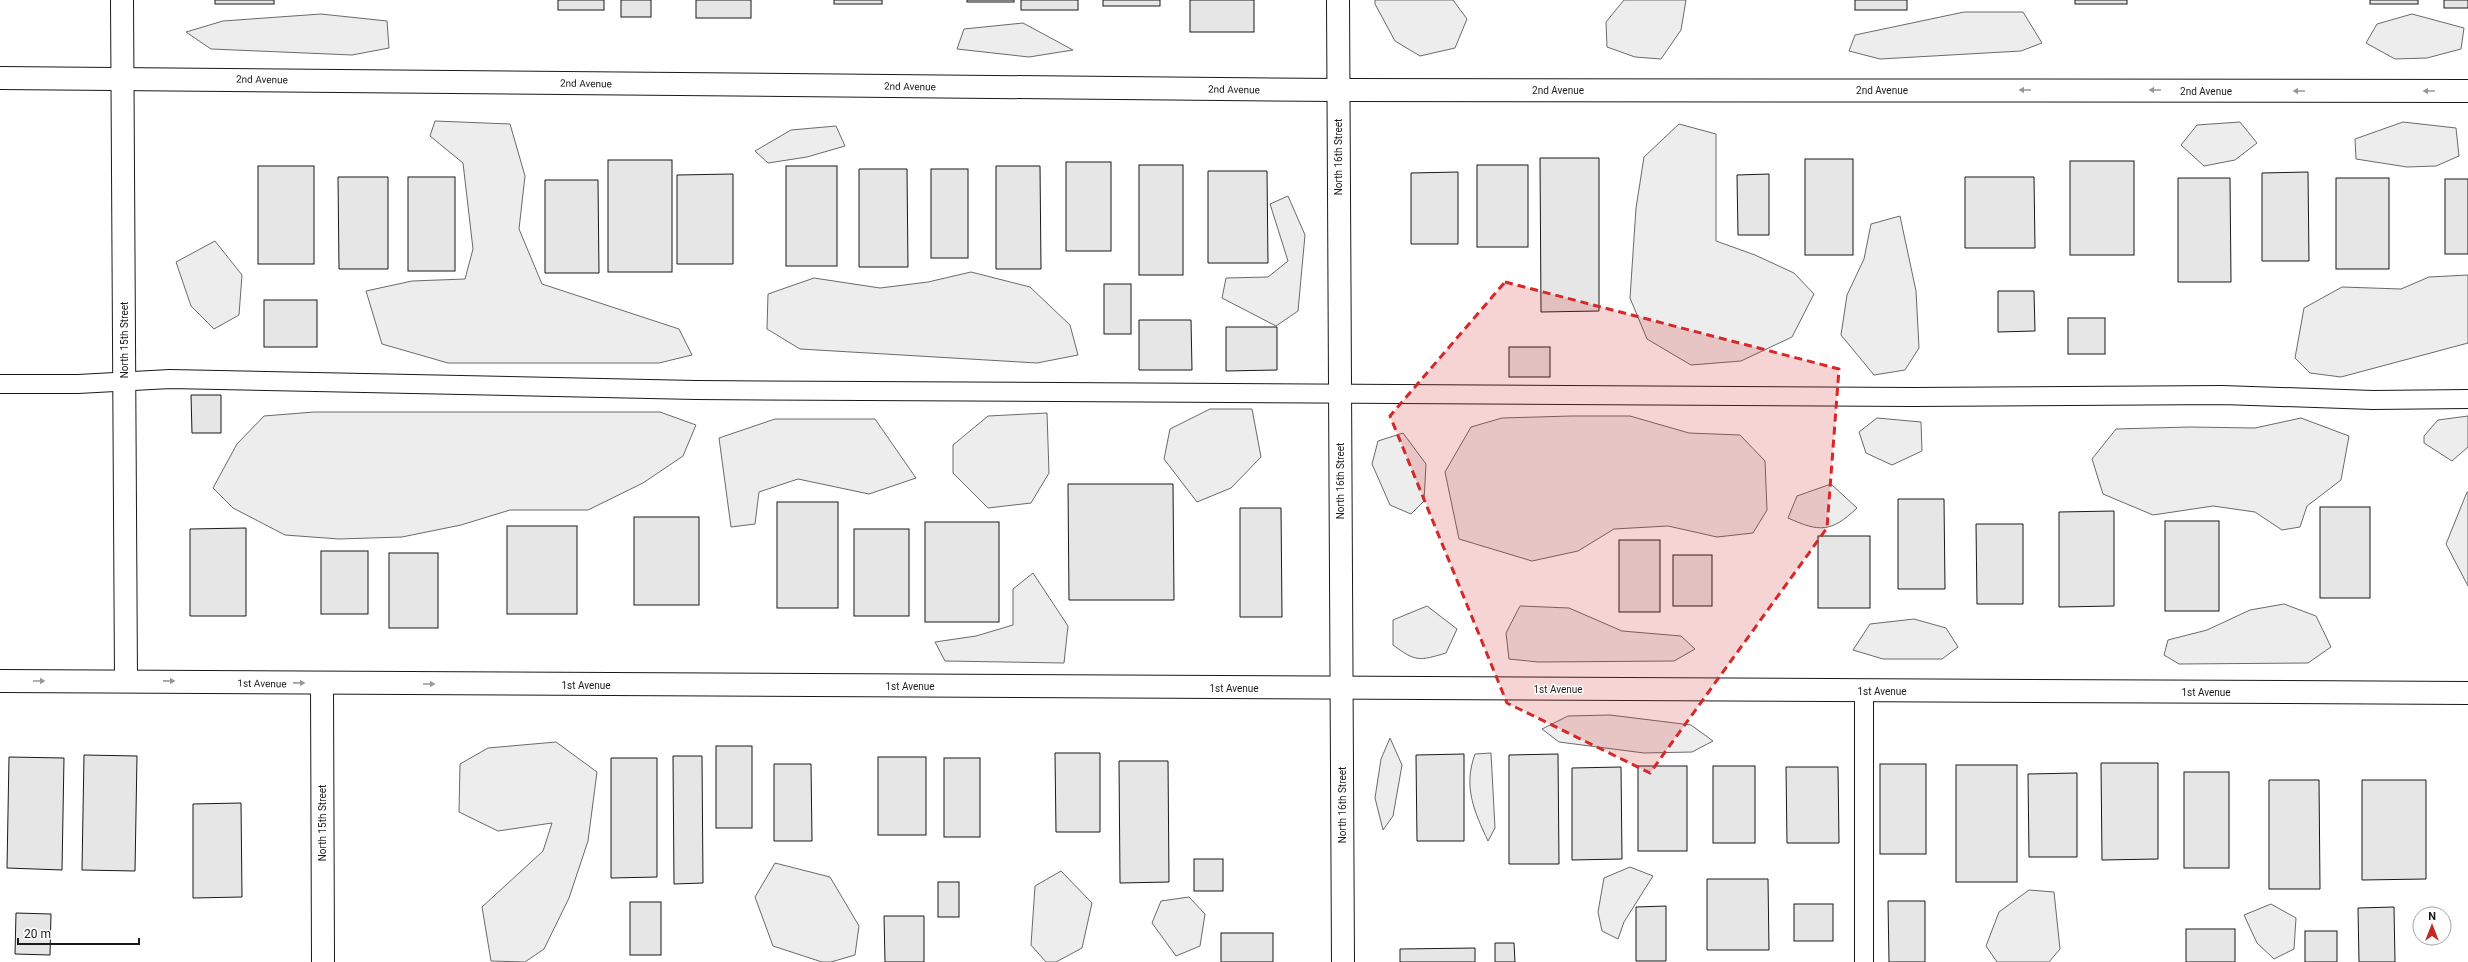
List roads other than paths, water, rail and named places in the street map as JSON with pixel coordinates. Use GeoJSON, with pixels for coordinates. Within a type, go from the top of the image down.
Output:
{"type":"FeatureCollection","features":[{"type":"Feature","properties":{"kind":"street","name":"North 15th Street"},"geometry":{"type":"LineString","coordinates":[[122,0],[126,681]]}},
{"type":"Feature","properties":{"kind":"street","name":"North 16th Street"},"geometry":{"type":"LineString","coordinates":[[1338,0],[1343,962]]}},
{"type":"Feature","properties":{"kind":"street","name":"2nd Avenue"},"geometry":{"type":"LineString","coordinates":[[0,78],[1338,90],[2468,91]]}},
{"type":"Feature","properties":{"kind":"street","name":"1st Avenue"},"geometry":{"type":"LineString","coordinates":[[0,681],[322,684],[2468,693]]}},
{"type":"Feature","properties":{"kind":"street","name":"North 15th Street"},"geometry":{"type":"LineString","coordinates":[[322,684],[323,962]]}},
{"type":"Feature","properties":{"kind":"lane"},"geometry":{"type":"LineString","coordinates":[[0,384],[78,384],[170,379],[696,390],[1914,397],[2222,395],[2373,400],[2468,399]]}},
{"type":"Feature","properties":{"kind":"lane"},"geometry":{"type":"LineString","coordinates":[[1864,691],[1864,962]]}}]}
